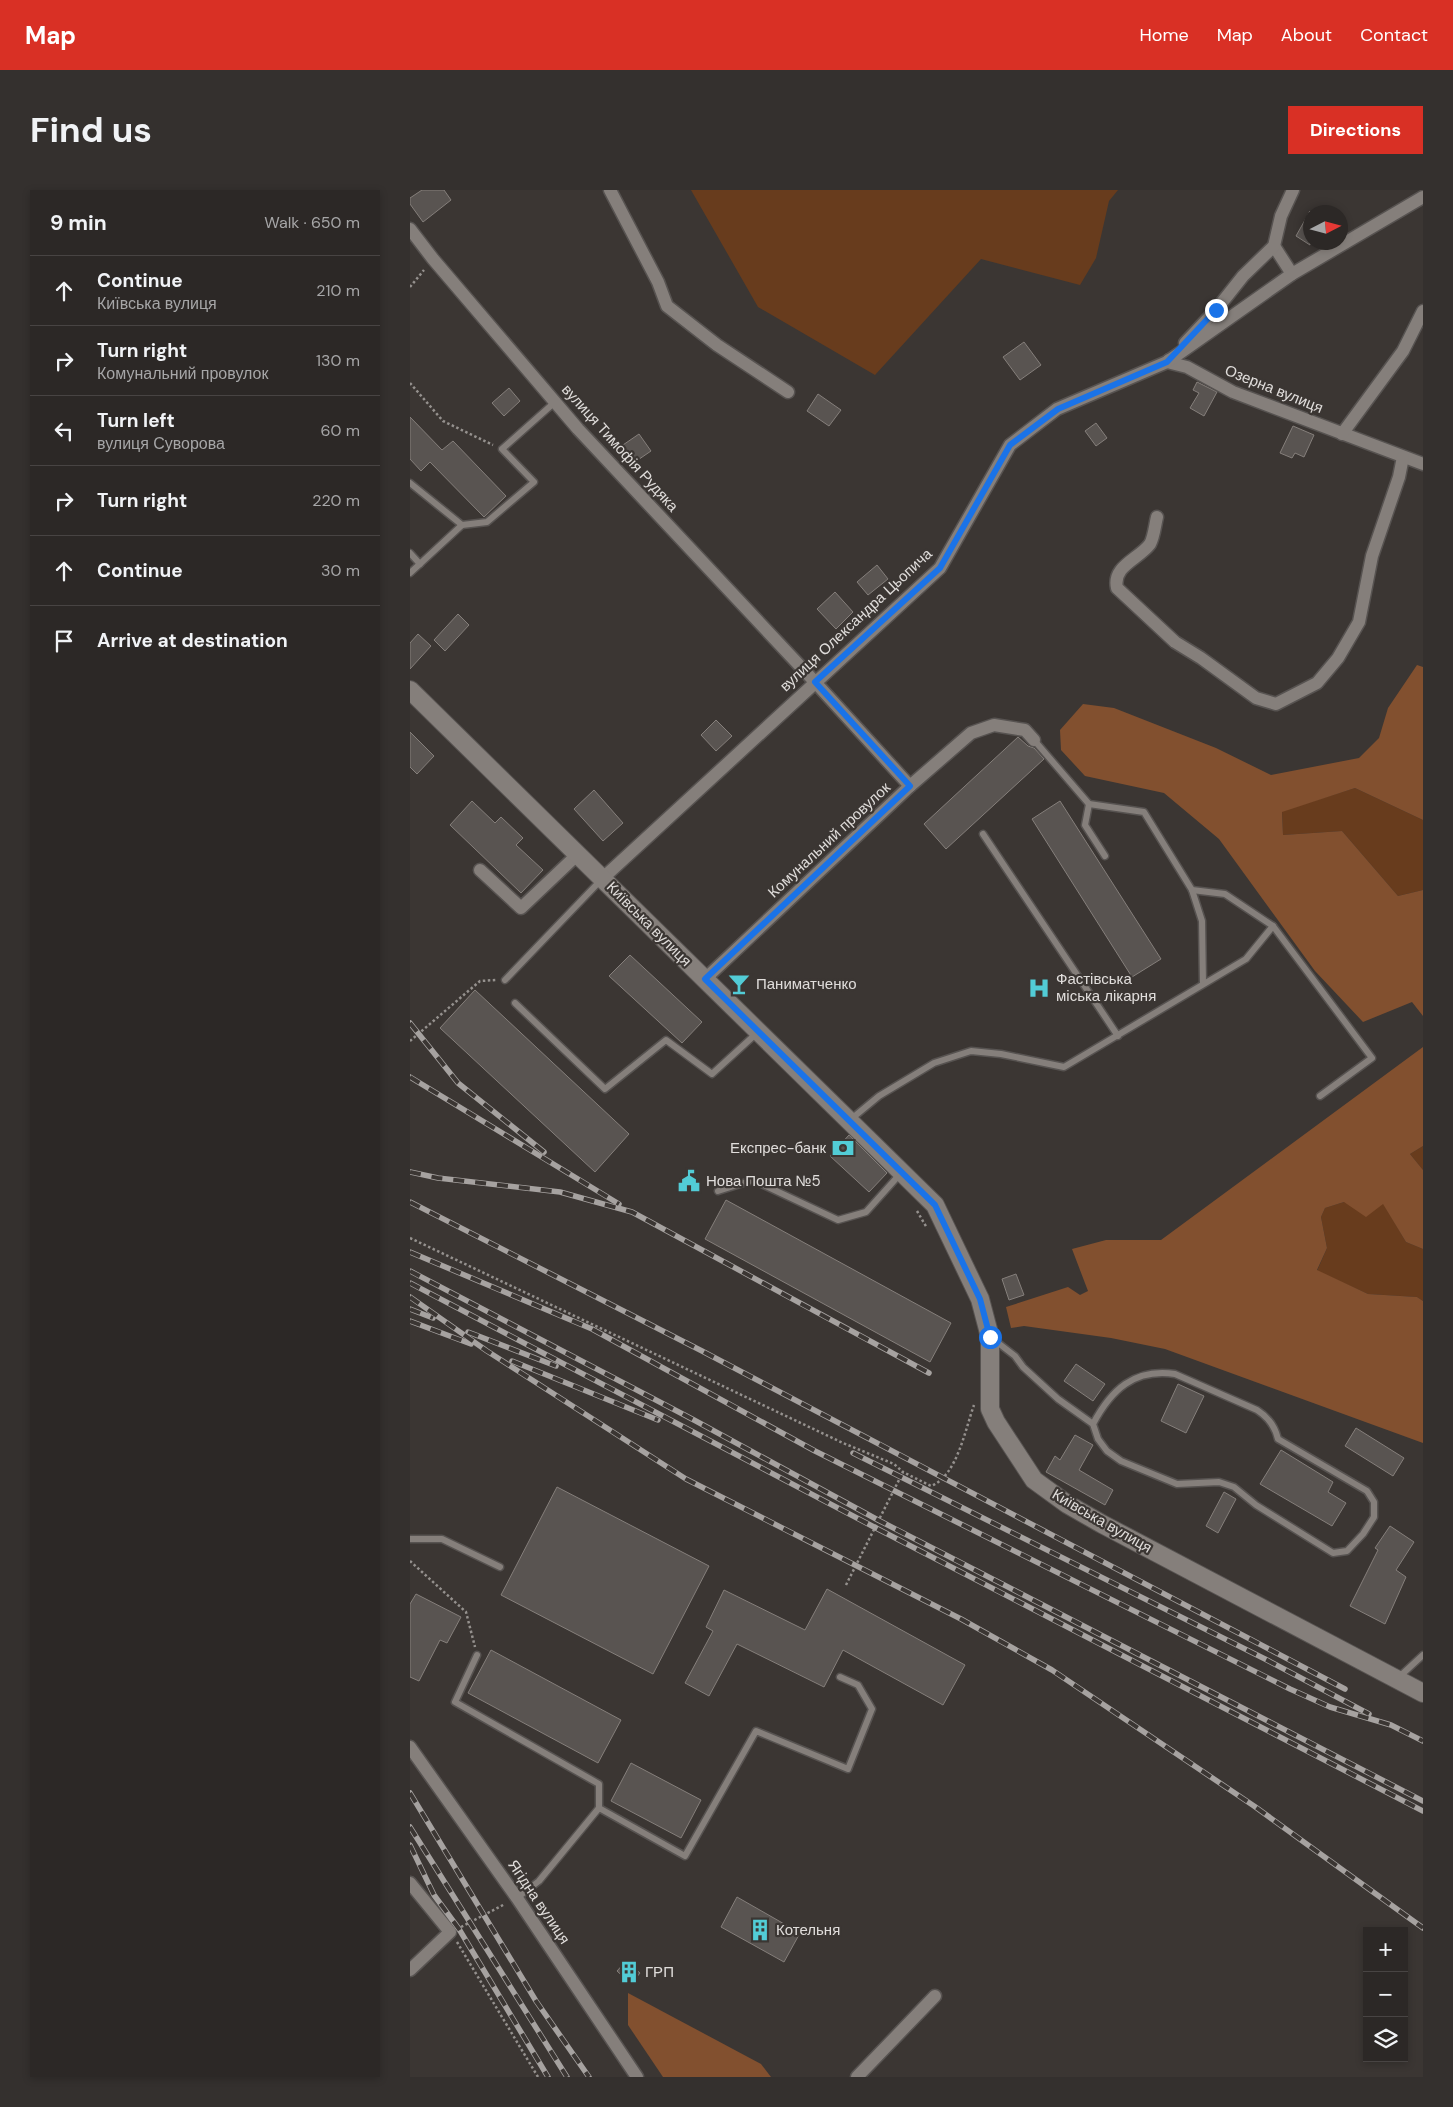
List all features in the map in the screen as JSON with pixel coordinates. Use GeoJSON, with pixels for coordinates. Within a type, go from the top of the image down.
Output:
{"type":"FeatureCollection","features":[{"type":"Feature","properties":{"kind":"main road","name":"Київська вулиця"},"geometry":{"type":"LineString","coordinates":[[410,690],[935,1205],[980,1299],[990,1337],[990,1409],[996,1422],[1034,1480],[1066,1504],[1423,1693]]}},
{"type":"Feature","properties":{"kind":"street"},"geometry":{"type":"LineString","coordinates":[[610,190],[658,282],[667,306],[717,345],[788,392]]}},
{"type":"Feature","properties":{"kind":"street"},"geometry":{"type":"LineString","coordinates":[[1167,362],[1216,310],[1243,276],[1274,246],[1281,216],[1293,190]]}},
{"type":"Feature","properties":{"kind":"street","name":"вулиця Олександра Цьопича"},"geometry":{"type":"LineString","coordinates":[[602,878],[940,568],[1010,445],[1058,409],[1167,362],[1292,274],[1423,197]]}},
{"type":"Feature","properties":{"kind":"street","name":"вулиця Тимофія Рудяка"},"geometry":{"type":"LineString","coordinates":[[410,229],[433,259],[578,429],[910,786]]}},
{"type":"Feature","properties":{"kind":"street"},"geometry":{"type":"LineString","coordinates":[[1274,246],[1292,274]]}},
{"type":"Feature","properties":{"kind":"street"},"geometry":{"type":"LineString","coordinates":[[1342,434],[1403,350],[1423,311]]}},
{"type":"Feature","properties":{"kind":"street","name":"Озерна вулиця"},"geometry":{"type":"LineString","coordinates":[[1167,362],[1186,367],[1233,392],[1423,464]]}},
{"type":"Feature","properties":{"kind":"street"},"geometry":{"type":"LineString","coordinates":[[1157,517],[1150,543],[1118,572],[1115,580],[1117,588],[1175,642],[1201,658],[1256,698],[1276,704],[1318,682],[1338,658],[1359,622],[1372,556],[1400,477],[1403,457]]}},
{"type":"Feature","properties":{"kind":"street","name":"Комунальний провулок"},"geometry":{"type":"LineString","coordinates":[[705,979],[910,786],[971,733],[994,725],[1025,730],[1034,740]]}},
{"type":"Feature","properties":{"kind":"street"},"geometry":{"type":"LineString","coordinates":[[480,870],[521,908],[578,854]]}},
{"type":"Feature","properties":{"kind":"street","name":"Ягідна вулиця"},"geometry":{"type":"LineString","coordinates":[[410,1747],[517,1898],[638,2077]]}},
{"type":"Feature","properties":{"kind":"street"},"geometry":{"type":"LineString","coordinates":[[410,1883],[450,1932],[410,1970]]}},
{"type":"Feature","properties":{"kind":"street"},"geometry":{"type":"LineString","coordinates":[[857,2077],[935,1996]]}},
{"type":"Feature","properties":{"kind":"lane"},"geometry":{"type":"LineString","coordinates":[[410,573],[462,524],[487,522],[534,482],[502,449],[555,402]]}},
{"type":"Feature","properties":{"kind":"lane"},"geometry":{"type":"LineString","coordinates":[[410,483],[462,524]]}},
{"type":"Feature","properties":{"kind":"lane"},"geometry":{"type":"LineString","coordinates":[[410,554],[420,564]]}},
{"type":"Feature","properties":{"kind":"lane"},"geometry":{"type":"LineString","coordinates":[[1034,740],[1089,804],[1144,812],[1192,890],[1202,921],[1203,983]]}},
{"type":"Feature","properties":{"kind":"lane"},"geometry":{"type":"LineString","coordinates":[[1089,804],[1085,825],[1105,856]]}},
{"type":"Feature","properties":{"kind":"lane"},"geometry":{"type":"LineString","coordinates":[[983,834],[1118,1036]]}},
{"type":"Feature","properties":{"kind":"lane"},"geometry":{"type":"LineString","coordinates":[[504,980],[602,878]]}},
{"type":"Feature","properties":{"kind":"lane"},"geometry":{"type":"LineString","coordinates":[[1192,890],[1225,894],[1273,926],[1372,1058],[1320,1096]]}},
{"type":"Feature","properties":{"kind":"lane"},"geometry":{"type":"LineString","coordinates":[[850,1120],[879,1096],[934,1062],[971,1051],[1001,1054],[1064,1067],[1246,959],[1273,926]]}},
{"type":"Feature","properties":{"kind":"lane"},"geometry":{"type":"LineString","coordinates":[[515,1003],[605,1089],[666,1040],[712,1074],[758,1031]]}},
{"type":"Feature","properties":{"kind":"lane"},"geometry":{"type":"LineString","coordinates":[[718,1191],[753,1180],[838,1220],[866,1212],[902,1172]]}},
{"type":"Feature","properties":{"kind":"lane"},"geometry":{"type":"LineString","coordinates":[[990,1337],[1015,1356],[1023,1367],[1058,1399],[1092,1424],[1098,1439],[1107,1451],[1121,1461],[1177,1484],[1219,1482],[1234,1487],[1256,1505],[1333,1553],[1347,1551],[1363,1534],[1374,1517],[1374,1502],[1367,1491],[1278,1439],[1276,1430],[1266,1416],[1257,1410],[1175,1374],[1164,1372],[1148,1374],[1124,1384],[1102,1406],[1092,1424]]}},
{"type":"Feature","properties":{"kind":"lane"},"geometry":{"type":"LineString","coordinates":[[410,1539],[442,1539],[500,1567]]}},
{"type":"Feature","properties":{"kind":"lane"},"geometry":{"type":"LineString","coordinates":[[477,1655],[455,1702],[599,1784],[599,1808],[539,1881],[517,1898]]}},
{"type":"Feature","properties":{"kind":"lane"},"geometry":{"type":"LineString","coordinates":[[1397,1678],[1423,1655]]}},
{"type":"Feature","properties":{"kind":"lane"},"geometry":{"type":"LineString","coordinates":[[599,1808],[685,1856],[756,1731],[848,1769],[872,1709],[858,1686],[840,1677]]}},
{"type":"Feature","properties":{"kind":"path"},"geometry":{"type":"LineString","coordinates":[[410,287],[433,259]]}},
{"type":"Feature","properties":{"kind":"path"},"geometry":{"type":"LineString","coordinates":[[410,383],[443,421],[502,449]]}},
{"type":"Feature","properties":{"kind":"path"},"geometry":{"type":"LineString","coordinates":[[410,1041],[480,981],[504,980]]}},
{"type":"Feature","properties":{"kind":"path"},"geometry":{"type":"LineString","coordinates":[[916,1210],[931,1234]]}},
{"type":"Feature","properties":{"kind":"path"},"geometry":{"type":"LineString","coordinates":[[410,1238],[843,1443],[894,1464],[903,1472],[931,1486],[940,1483],[954,1462],[979,1388],[989,1393]]}},
{"type":"Feature","properties":{"kind":"path"},"geometry":{"type":"LineString","coordinates":[[846,1585],[903,1472]]}},
{"type":"Feature","properties":{"kind":"path"},"geometry":{"type":"LineString","coordinates":[[410,1561],[466,1612],[477,1655]]}},
{"type":"Feature","properties":{"kind":"path"},"geometry":{"type":"LineString","coordinates":[[517,1898],[450,1932],[538,2077]]}},
{"type":"Feature","properties":{"kind":"shaded area"},"geometry":{"type":"Polygon","coordinates":[[[691,190],[1118,190],[1109,201],[1096,258],[1080,285],[981,259],[875,375],[758,307],[691,190]]]}},
{"type":"Feature","properties":{"kind":"shaded area"},"geometry":{"type":"Polygon","coordinates":[[[1417,665],[1423,667],[1423,820],[1355,788],[1282,812],[1283,835],[1342,831],[1398,896],[1423,890],[1423,1016],[1412,1002],[1363,1022],[1315,971],[1219,839],[1164,793],[1085,776],[1061,750],[1060,730],[1083,704],[1114,708],[1216,748],[1271,775],[1359,758],[1379,738],[1388,708],[1417,665]]]}},
{"type":"Feature","properties":{"kind":"shaded area"},"geometry":{"type":"Polygon","coordinates":[[[1355,788],[1423,820],[1423,890],[1398,896],[1342,831],[1283,835],[1282,811],[1355,788]]]}},
{"type":"Feature","properties":{"kind":"shaded area"},"geometry":{"type":"Polygon","coordinates":[[[1423,1047],[1423,1146],[1410,1154],[1423,1170],[1423,1249],[1406,1242],[1383,1204],[1366,1217],[1344,1202],[1325,1208],[1321,1217],[1327,1248],[1317,1270],[1368,1294],[1417,1297],[1423,1301],[1423,1443],[1165,1349],[1111,1338],[1024,1326],[1011,1328],[1006,1307],[1068,1287],[1080,1295],[1088,1291],[1072,1249],[1106,1240],[1161,1240],[1423,1047]]]}},
{"type":"Feature","properties":{"kind":"shaded area"},"geometry":{"type":"Polygon","coordinates":[[[1423,1146],[1423,1170],[1410,1154],[1423,1146]]]}},
{"type":"Feature","properties":{"kind":"shaded area"},"geometry":{"type":"Polygon","coordinates":[[[1344,1202],[1383,1203],[1406,1242],[1423,1249],[1423,1301],[1417,1297],[1368,1294],[1317,1271],[1327,1248],[1321,1217],[1325,1208],[1344,1202]]]}},
{"type":"Feature","properties":{"kind":"shaded area"},"geometry":{"type":"Polygon","coordinates":[[[628,1993],[761,2064],[771,2077],[663,2077],[628,2025],[628,1993]]]}},
{"type":"Feature","properties":{"kind":"building"},"geometry":{"type":"Polygon","coordinates":[[[422,190],[444,190],[451,200],[423,222],[410,204],[410,198],[422,190]]]}},
{"type":"Feature","properties":{"kind":"building"},"geometry":{"type":"Polygon","coordinates":[[[1303,224],[1303,240],[1296,236],[1303,224]]]}},
{"type":"Feature","properties":{"kind":"building"},"geometry":{"type":"Polygon","coordinates":[[[1024,342],[1041,365],[1020,380],[1003,357],[1024,342]]]}},
{"type":"Feature","properties":{"kind":"building"},"geometry":{"type":"Polygon","coordinates":[[[1197,382],[1217,392],[1204,416],[1190,408],[1199,393],[1193,390],[1197,382]]]}},
{"type":"Feature","properties":{"kind":"building"},"geometry":{"type":"Polygon","coordinates":[[[509,388],[520,401],[504,416],[492,403],[509,388]]]}},
{"type":"Feature","properties":{"kind":"building"},"geometry":{"type":"Polygon","coordinates":[[[818,394],[841,410],[829,426],[807,411],[818,394]]]}},
{"type":"Feature","properties":{"kind":"building"},"geometry":{"type":"Polygon","coordinates":[[[410,417],[442,450],[453,441],[506,496],[484,517],[430,462],[421,471],[410,459],[410,417]]]}},
{"type":"Feature","properties":{"kind":"building"},"geometry":{"type":"Polygon","coordinates":[[[1096,423],[1107,438],[1096,446],[1085,431],[1096,423]]]}},
{"type":"Feature","properties":{"kind":"building"},"geometry":{"type":"Polygon","coordinates":[[[1293,426],[1314,435],[1304,457],[1295,453],[1292,458],[1280,453],[1293,426]]]}},
{"type":"Feature","properties":{"kind":"building"},"geometry":{"type":"Polygon","coordinates":[[[639,434],[651,451],[632,464],[620,447],[639,434]]]}},
{"type":"Feature","properties":{"kind":"building"},"geometry":{"type":"Polygon","coordinates":[[[877,565],[888,579],[868,595],[857,582],[877,565]]]}},
{"type":"Feature","properties":{"kind":"building"},"geometry":{"type":"Polygon","coordinates":[[[835,592],[853,612],[836,629],[817,609],[835,592]]]}},
{"type":"Feature","properties":{"kind":"building"},"geometry":{"type":"Polygon","coordinates":[[[458,614],[469,625],[445,651],[434,640],[458,614]]]}},
{"type":"Feature","properties":{"kind":"building"},"geometry":{"type":"Polygon","coordinates":[[[418,634],[431,646],[410,669],[410,643],[418,634]]]}},
{"type":"Feature","properties":{"kind":"building"},"geometry":{"type":"Polygon","coordinates":[[[716,720],[732,736],[716,751],[701,735],[716,720]]]}},
{"type":"Feature","properties":{"kind":"building"},"geometry":{"type":"Polygon","coordinates":[[[410,732],[434,756],[417,774],[410,767],[410,732]]]}},
{"type":"Feature","properties":{"kind":"building"},"geometry":{"type":"Polygon","coordinates":[[[1018,737],[1028,746],[1034,748],[1044,759],[946,849],[924,824],[1018,737]]]}},
{"type":"Feature","properties":{"kind":"building"},"geometry":{"type":"Polygon","coordinates":[[[594,790],[623,823],[603,841],[574,809],[594,790]]]}},
{"type":"Feature","properties":{"kind":"building"},"geometry":{"type":"Polygon","coordinates":[[[472,801],[495,823],[501,817],[523,838],[516,845],[543,870],[521,893],[450,825],[472,801]]]}},
{"type":"Feature","properties":{"kind":"building"},"geometry":{"type":"Polygon","coordinates":[[[1060,801],[1161,959],[1132,977],[1032,819],[1060,801]]]}},
{"type":"Feature","properties":{"kind":"building"},"geometry":{"type":"Polygon","coordinates":[[[630,955],[702,1022],[682,1043],[609,976],[630,955]]]}},
{"type":"Feature","properties":{"kind":"building"},"geometry":{"type":"Polygon","coordinates":[[[475,990],[629,1134],[595,1172],[440,1028],[475,990]]]}},
{"type":"Feature","properties":{"kind":"building"},"geometry":{"type":"Polygon","coordinates":[[[849,1135],[887,1173],[869,1192],[830,1156],[849,1135]]]}},
{"type":"Feature","properties":{"kind":"building"},"geometry":{"type":"Polygon","coordinates":[[[726,1200],[951,1323],[930,1362],[705,1239],[726,1200]]]}},
{"type":"Feature","properties":{"kind":"building"},"geometry":{"type":"Polygon","coordinates":[[[1016,1274],[1024,1295],[1009,1300],[1002,1279],[1016,1274]]]}},
{"type":"Feature","properties":{"kind":"building"},"geometry":{"type":"Polygon","coordinates":[[[1076,1364],[1105,1384],[1093,1401],[1064,1381],[1076,1364]]]}},
{"type":"Feature","properties":{"kind":"building"},"geometry":{"type":"Polygon","coordinates":[[[1178,1384],[1204,1396],[1186,1433],[1161,1421],[1178,1384]]]}},
{"type":"Feature","properties":{"kind":"building"},"geometry":{"type":"Polygon","coordinates":[[[1356,1428],[1404,1458],[1393,1476],[1345,1446],[1356,1428]]]}},
{"type":"Feature","properties":{"kind":"building"},"geometry":{"type":"Polygon","coordinates":[[[1075,1435],[1093,1445],[1079,1470],[1113,1490],[1105,1505],[1046,1472],[1055,1456],[1060,1460],[1075,1435]]]}},
{"type":"Feature","properties":{"kind":"building"},"geometry":{"type":"Polygon","coordinates":[[[1281,1450],[1333,1482],[1328,1492],[1346,1503],[1332,1526],[1260,1484],[1281,1450]]]}},
{"type":"Feature","properties":{"kind":"building"},"geometry":{"type":"Polygon","coordinates":[[[557,1487],[709,1566],[653,1674],[501,1595],[557,1487]]]}},
{"type":"Feature","properties":{"kind":"building"},"geometry":{"type":"Polygon","coordinates":[[[1224,1492],[1236,1499],[1218,1533],[1206,1526],[1224,1492]]]}},
{"type":"Feature","properties":{"kind":"building"},"geometry":{"type":"Polygon","coordinates":[[[1390,1526],[1414,1542],[1396,1570],[1406,1577],[1385,1624],[1350,1606],[1378,1550],[1375,1548],[1390,1526]]]}},
{"type":"Feature","properties":{"kind":"building"},"geometry":{"type":"Polygon","coordinates":[[[827,1589],[965,1665],[943,1705],[843,1650],[824,1687],[737,1644],[709,1696],[685,1683],[713,1631],[706,1627],[724,1590],[805,1630],[827,1589]]]}},
{"type":"Feature","properties":{"kind":"building"},"geometry":{"type":"Polygon","coordinates":[[[416,1594],[461,1617],[447,1643],[440,1640],[419,1681],[410,1677],[410,1604],[416,1594]]]}},
{"type":"Feature","properties":{"kind":"building"},"geometry":{"type":"Polygon","coordinates":[[[491,1650],[621,1720],[598,1763],[468,1693],[491,1650]]]}},
{"type":"Feature","properties":{"kind":"building"},"geometry":{"type":"Polygon","coordinates":[[[631,1763],[701,1800],[681,1838],[611,1801],[631,1763]]]}},
{"type":"Feature","properties":{"kind":"building","name":"Котельня"},"geometry":{"type":"Polygon","coordinates":[[[737,1897],[800,1933],[784,1962],[721,1927],[737,1897]]]}},
{"type":"Feature","properties":{"kind":"building","name":"ГРП"},"geometry":{"type":"Polygon","coordinates":[[[626,1961],[640,1973],[631,1984],[617,1971],[626,1961]]]}},
{"type":"Feature","properties":{"kind":"railway"},"geometry":{"type":"LineString","coordinates":[[410,1023],[458,1083],[544,1152]]}},
{"type":"Feature","properties":{"kind":"railway"},"geometry":{"type":"LineString","coordinates":[[410,1077],[619,1204]]}},
{"type":"Feature","properties":{"kind":"railway"},"geometry":{"type":"LineString","coordinates":[[410,1172],[438,1178],[560,1192],[632,1212],[929,1373]]}},
{"type":"Feature","properties":{"kind":"railway"},"geometry":{"type":"LineString","coordinates":[[410,1202],[702,1351],[1345,1689]]}},
{"type":"Feature","properties":{"kind":"railway"},"geometry":{"type":"LineString","coordinates":[[410,1252],[592,1329],[815,1451],[1290,1689],[1330,1707],[1391,1725],[1423,1741]]}},
{"type":"Feature","properties":{"kind":"railway"},"geometry":{"type":"LineString","coordinates":[[410,1271],[694,1420],[878,1520],[1423,1801]]}},
{"type":"Feature","properties":{"kind":"railway"},"geometry":{"type":"LineString","coordinates":[[410,1283],[874,1527],[1423,1811]]}},
{"type":"Feature","properties":{"kind":"railway"},"geometry":{"type":"LineString","coordinates":[[410,1297],[487,1351],[686,1479],[961,1619],[1052,1670],[1254,1806],[1423,1928]]}},
{"type":"Feature","properties":{"kind":"railway"},"geometry":{"type":"LineString","coordinates":[[410,1309],[433,1318]]}},
{"type":"Feature","properties":{"kind":"railway"},"geometry":{"type":"LineString","coordinates":[[410,1321],[471,1344]]}},
{"type":"Feature","properties":{"kind":"railway"},"geometry":{"type":"LineString","coordinates":[[468,1332],[556,1366]]}},
{"type":"Feature","properties":{"kind":"railway"},"geometry":{"type":"LineString","coordinates":[[512,1361],[658,1420]]}},
{"type":"Feature","properties":{"kind":"railway"},"geometry":{"type":"LineString","coordinates":[[853,1453],[1265,1659],[1369,1714]]}},
{"type":"Feature","properties":{"kind":"railway"},"geometry":{"type":"LineString","coordinates":[[410,1793],[536,2001],[589,2077]]}},
{"type":"Feature","properties":{"kind":"railway"},"geometry":{"type":"LineString","coordinates":[[410,1827],[567,2077]]}},
{"type":"Feature","properties":{"kind":"railway"},"geometry":{"type":"LineString","coordinates":[[410,1845],[434,1895],[459,1929],[548,2077]]}},
{"type":"Feature","properties":{"kind":"place","name":"Паниматченко"},"geometry":{"type":"Point","coordinates":[739,984]}},
{"type":"Feature","properties":{"kind":"place","name":"Фастівська міська лікарня"},"geometry":{"type":"Point","coordinates":[1039,988]}},
{"type":"Feature","properties":{"kind":"place","name":"Експрес-банк"},"geometry":{"type":"Point","coordinates":[843,1148]}},
{"type":"Feature","properties":{"kind":"place","name":"Нова Пошта №5"},"geometry":{"type":"Point","coordinates":[689,1181]}},
{"type":"Feature","properties":{"kind":"place","name":"Котельня"},"geometry":{"type":"Point","coordinates":[760,1930]}},
{"type":"Feature","properties":{"kind":"place","name":"ГРП"},"geometry":{"type":"Point","coordinates":[629,1972]}},
{"type":"Feature","properties":{"kind":"route"},"geometry":{"type":"LineString","coordinates":[[990,1337],[980,1299],[935,1205],[705,979],[910,786],[815,682],[940,568],[1010,445],[1058,409],[1167,362],[1216,310]]}}]}
